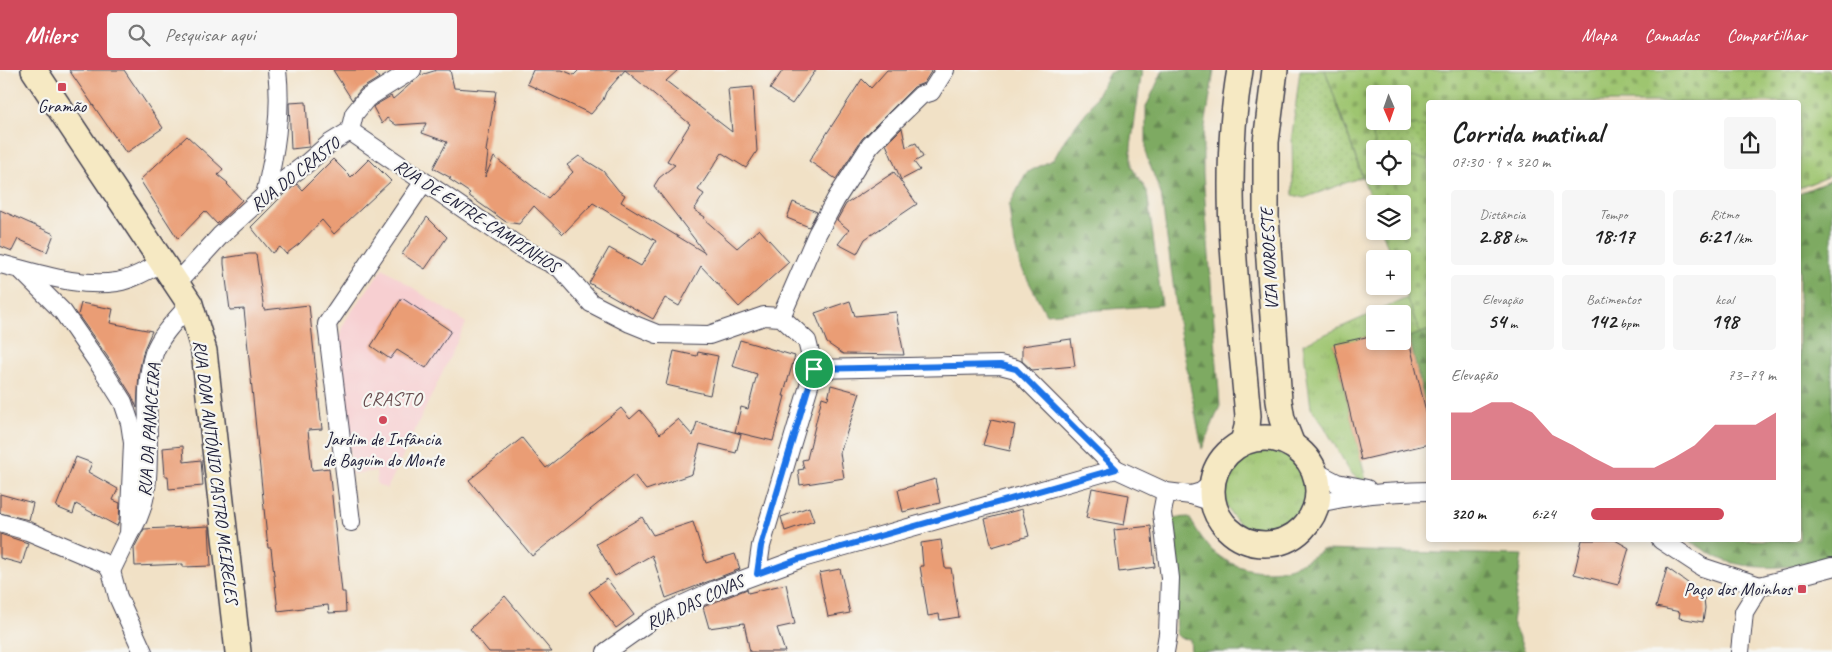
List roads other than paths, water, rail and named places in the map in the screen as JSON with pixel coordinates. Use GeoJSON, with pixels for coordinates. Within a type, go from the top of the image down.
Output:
{"type":"FeatureCollection","features":[{"type":"Feature","properties":{"kind":"main road","name":"RUA DOM ANTÓNIO CASTRO MEIRELES"},"geometry":{"type":"LineString","coordinates":[[34,70],[190,304],[204,351],[238,652]]}},
{"type":"Feature","properties":{"kind":"main road","name":"VIA NOROESTE"},"geometry":{"type":"LineString","coordinates":[[1240,70],[1233,124],[1232,218],[1248,416],[1243,442]]}},
{"type":"Feature","properties":{"kind":"main road","name":"VIA NOROESTE"},"geometry":{"type":"LineString","coordinates":[[1275,70],[1266,142],[1266,217],[1279,401],[1282,419],[1292,445]]}},
{"type":"Feature","properties":{"kind":"main road"},"geometry":{"type":"LineString","coordinates":[[1259,438],[1276,439],[1292,445],[1305,456],[1314,471],[1318,488],[1316,504],[1309,520],[1297,532],[1282,541],[1264,544],[1247,541],[1231,532],[1219,518],[1205,494],[1217,467],[1228,452],[1243,442],[1259,438]]}},
{"type":"Feature","properties":{"kind":"street"},"geometry":{"type":"LineString","coordinates":[[265,195],[275,152],[279,88],[277,70]]}},
{"type":"Feature","properties":{"kind":"street","name":"RUA DO CRASTO"},"geometry":{"type":"LineString","coordinates":[[177,283],[220,236],[265,195],[307,163],[328,144],[350,132],[354,114],[367,98],[412,70]]}},
{"type":"Feature","properties":{"kind":"street"},"geometry":{"type":"LineString","coordinates":[[757,574],[761,546],[814,369],[807,341],[781,317],[816,234],[870,146],[921,95],[931,92],[945,70]]}},
{"type":"Feature","properties":{"kind":"street","name":"RUA DE ENTRE-CAMPINHOS"},"geometry":{"type":"LineString","coordinates":[[350,132],[520,248],[560,268],[591,303],[630,323],[657,334],[709,335],[764,316],[781,317]]}},
{"type":"Feature","properties":{"kind":"street"},"geometry":{"type":"LineString","coordinates":[[351,522],[328,324],[423,183]]}},
{"type":"Feature","properties":{"kind":"street"},"geometry":{"type":"LineString","coordinates":[[8,264],[44,276],[79,282],[117,282],[163,262]]}},
{"type":"Feature","properties":{"kind":"street"},"geometry":{"type":"LineString","coordinates":[[8,264],[63,312],[123,402],[130,423],[133,443],[129,534]]}},
{"type":"Feature","properties":{"kind":"street","name":"RUA DA PANACEIRA"},"geometry":{"type":"LineString","coordinates":[[111,570],[143,509],[147,484],[148,386],[154,353],[160,341],[190,304]]}},
{"type":"Feature","properties":{"kind":"street"},"geometry":{"type":"LineString","coordinates":[[814,369],[1000,365],[1016,369],[1116,469],[1166,492],[1205,494]]}},
{"type":"Feature","properties":{"kind":"street","name":"RUA DAS COVAS"},"geometry":{"type":"LineString","coordinates":[[606,652],[650,621],[671,610],[757,574],[799,559],[1116,469]]}},
{"type":"Feature","properties":{"kind":"street"},"geometry":{"type":"LineString","coordinates":[[1314,471],[1337,483],[1380,492]]}},
{"type":"Feature","properties":{"kind":"street"},"geometry":{"type":"LineString","coordinates":[[1316,504],[1341,497],[1380,492],[1426,491]]}},
{"type":"Feature","properties":{"kind":"street"},"geometry":{"type":"LineString","coordinates":[[1164,652],[1168,634],[1170,578],[1162,513],[1166,492]]}},
{"type":"Feature","properties":{"kind":"street"},"geometry":{"type":"LineString","coordinates":[[0,523],[28,531],[106,564],[111,570],[118,596],[143,652]]}},
{"type":"Feature","properties":{"kind":"street"},"geometry":{"type":"LineString","coordinates":[[1664,542],[1702,567],[1760,586],[1832,567]]}},
{"type":"Feature","properties":{"kind":"street"},"geometry":{"type":"LineString","coordinates":[[1744,649],[1744,612],[1760,586]]}},
{"type":"Feature","properties":{"kind":"place","name":"Gramão"},"geometry":{"type":"Point","coordinates":[62,87]}},
{"type":"Feature","properties":{"kind":"place","name":"Jardim de Infância de Baguim do Monte"},"geometry":{"type":"Point","coordinates":[383,420]}},
{"type":"Feature","properties":{"kind":"place","name":"Paço dos Moinhos"},"geometry":{"type":"Point","coordinates":[1802,589]}},
{"type":"Feature","properties":{"kind":"district","name":"CRASTO"},"geometry":{"type":"Point","coordinates":[392,399]}}]}
